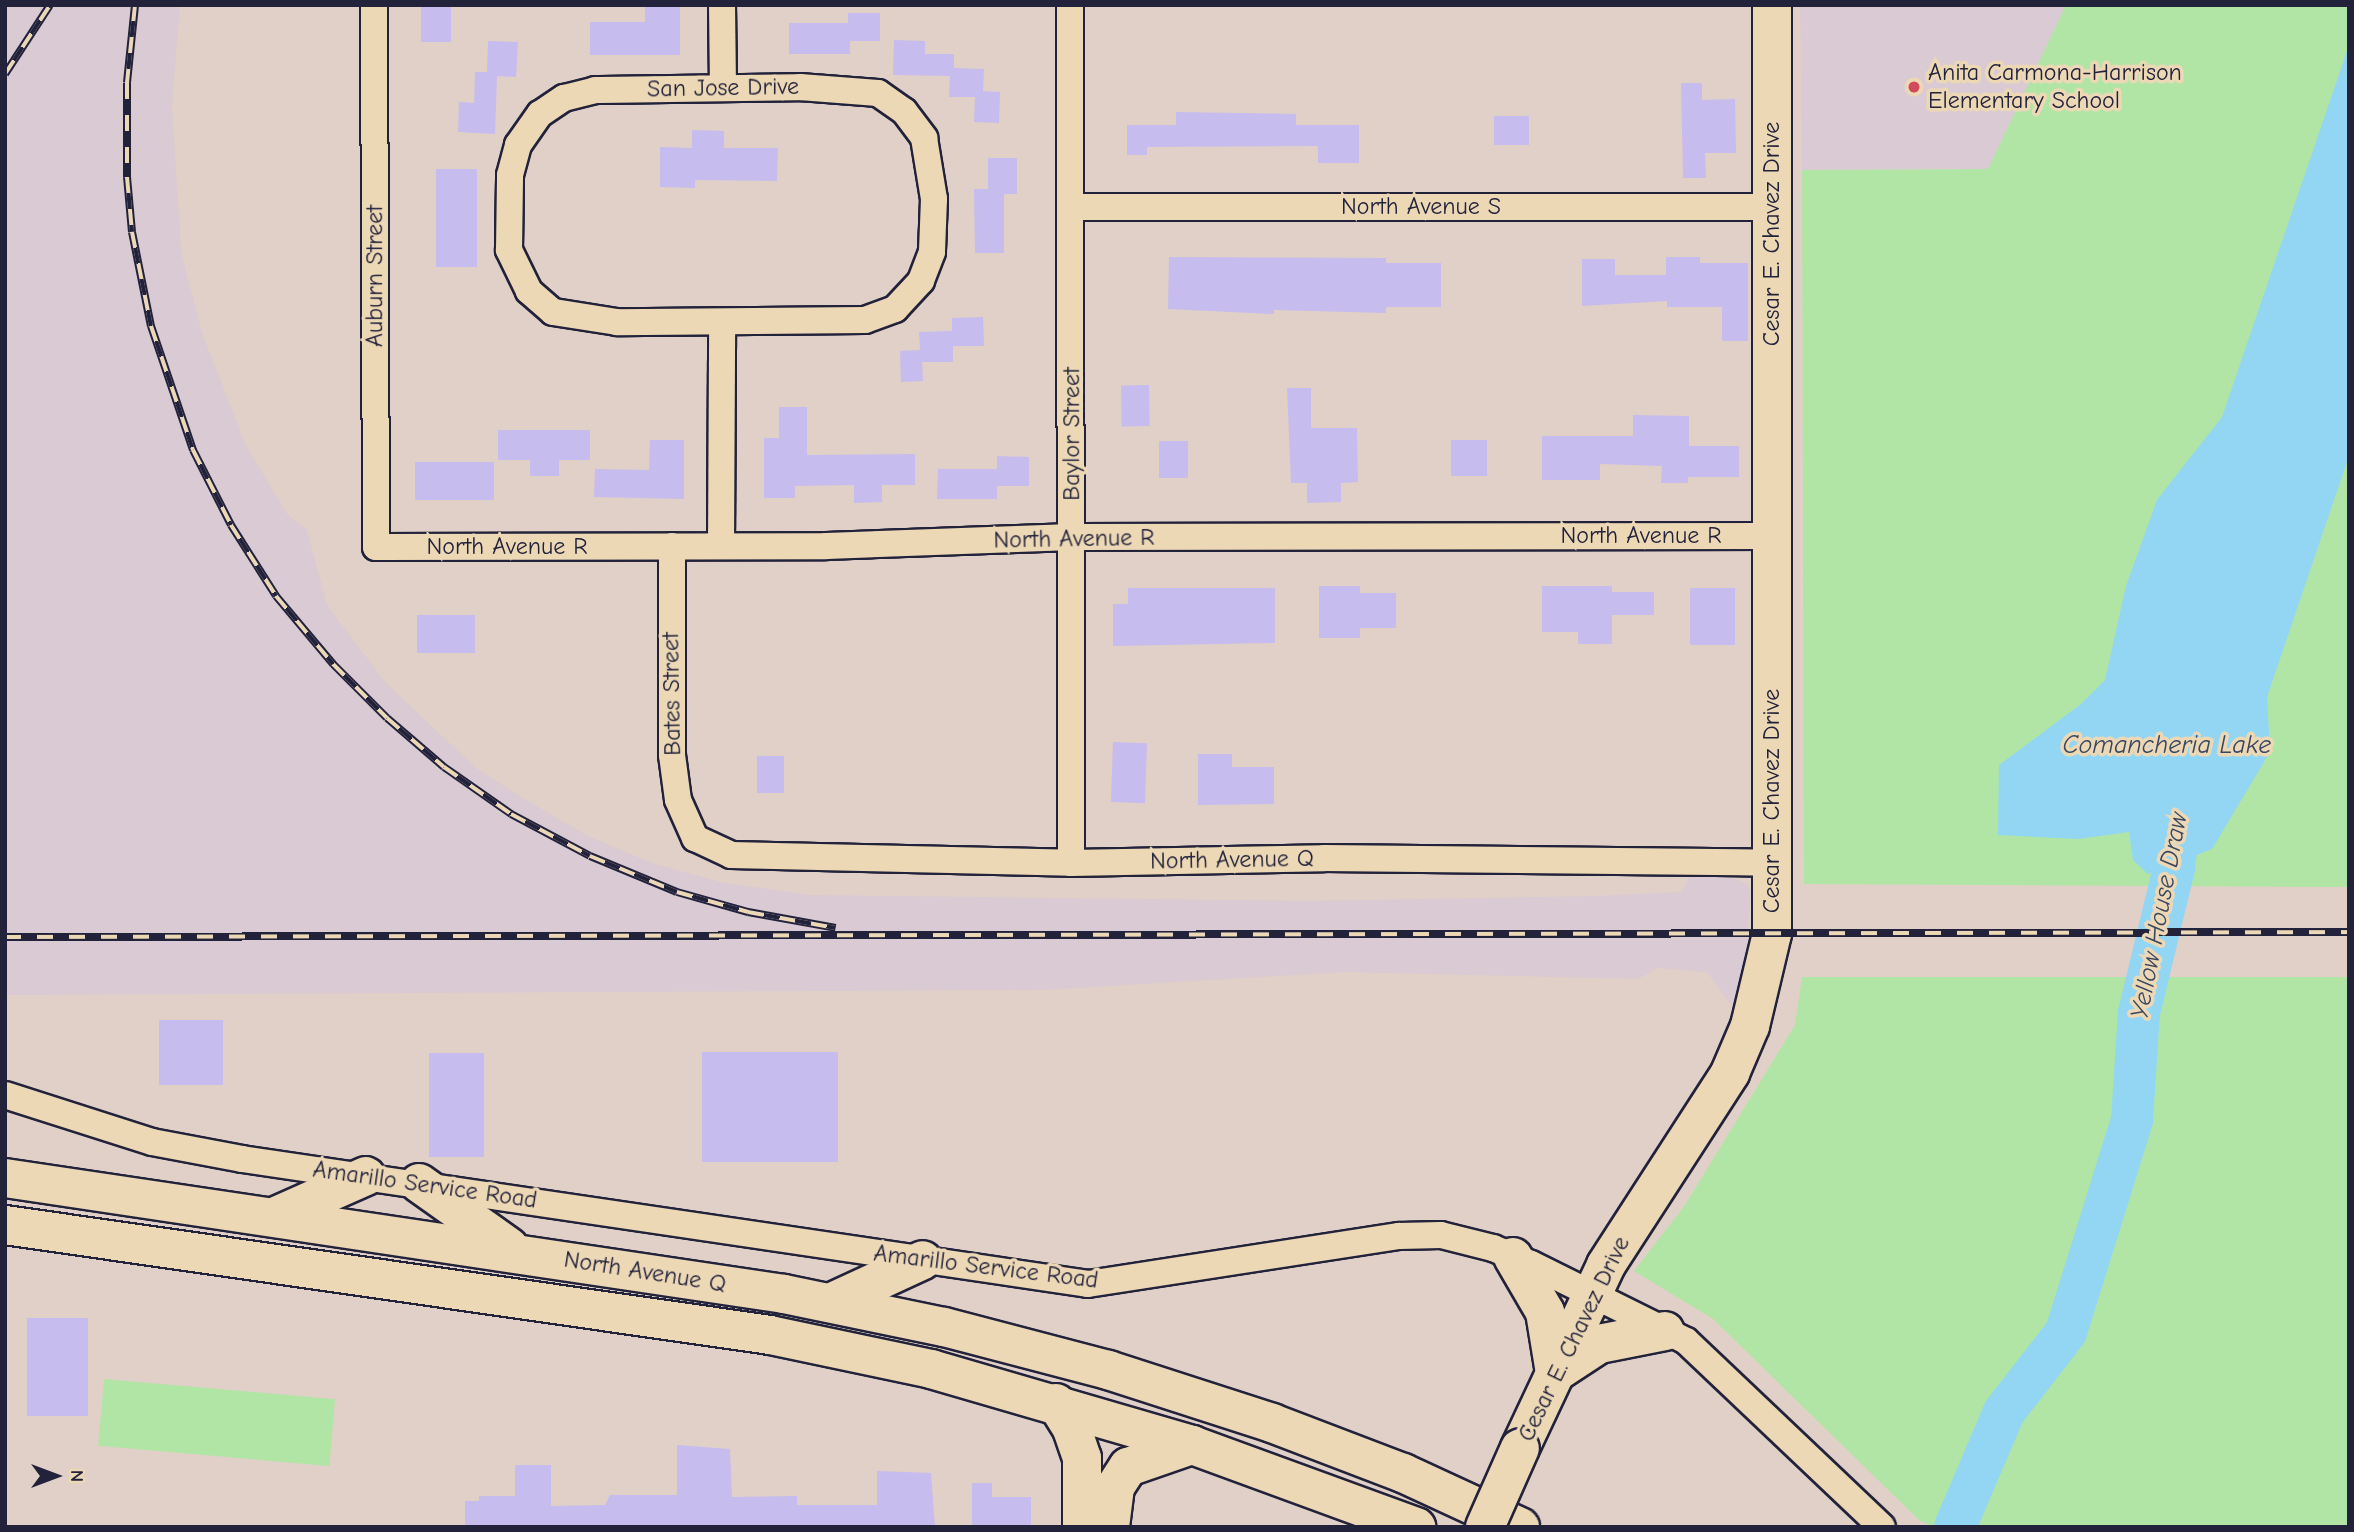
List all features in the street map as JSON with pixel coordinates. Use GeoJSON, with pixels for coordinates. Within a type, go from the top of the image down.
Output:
{"type":"FeatureCollection","features":[{"type":"Feature","properties":{"kind":"main road","name":"Cesar E. Chavez Drive"},"geometry":{"type":"LineString","coordinates":[[1485,1527],[1592,1294],[1730,1073],[1750,1026],[1772,934],[1772,5]]}},
{"type":"Feature","properties":{"kind":"main road"},"geometry":{"type":"LineString","coordinates":[[278,1216],[366,1175]]}},
{"type":"Feature","properties":{"kind":"main road","name":"North Avenue Q"},"geometry":{"type":"LineString","coordinates":[[5,1178],[517,1252],[830,1303],[943,1327],[1108,1370],[1272,1423],[1403,1473],[1520,1527]]}},
{"type":"Feature","properties":{"kind":"main road"},"geometry":{"type":"LineString","coordinates":[[419,1183],[517,1252]]}},
{"type":"Feature","properties":{"kind":"main road","name":"North Avenue Q"},"geometry":{"type":"LineString","coordinates":[[5,1224],[770,1335],[931,1369],[1056,1403],[1192,1445],[1416,1527]]}},
{"type":"Feature","properties":{"kind":"main road"},"geometry":{"type":"LineString","coordinates":[[1513,1257],[1545,1311],[1555,1373],[1599,1344],[1665,1331]]}},
{"type":"Feature","properties":{"kind":"main road"},"geometry":{"type":"LineString","coordinates":[[830,1303],[923,1260]]}},
{"type":"Feature","properties":{"kind":"main road"},"geometry":{"type":"LineString","coordinates":[[1056,1403],[1072,1429],[1082,1458],[1082,1527]]}},
{"type":"Feature","properties":{"kind":"main road"},"geometry":{"type":"LineString","coordinates":[[1110,1527],[1115,1487],[1128,1467],[1192,1445]]}},
{"type":"Feature","properties":{"kind":"street","name":"Auburn Street"},"geometry":{"type":"LineString","coordinates":[[374,5],[376,547]]}},
{"type":"Feature","properties":{"kind":"street"},"geometry":{"type":"LineString","coordinates":[[722,5],[723,88]]}},
{"type":"Feature","properties":{"kind":"street","name":"Baylor Street"},"geometry":{"type":"LineString","coordinates":[[1070,5],[1071,863]]}},
{"type":"Feature","properties":{"kind":"street","name":"San Jose Drive"},"geometry":{"type":"LineString","coordinates":[[723,88],[845,88],[878,93],[904,111],[924,138],[931,157],[934,199],[932,252],[921,281],[895,309],[864,320],[722,322],[617,322],[553,312],[529,291],[509,250],[510,175],[518,145],[540,114],[564,98],[595,90],[723,88]]}},
{"type":"Feature","properties":{"kind":"street","name":"North Avenue S"},"geometry":{"type":"LineString","coordinates":[[1071,208],[1772,207]]}},
{"type":"Feature","properties":{"kind":"street"},"geometry":{"type":"LineString","coordinates":[[720,545],[722,322]]}},
{"type":"Feature","properties":{"kind":"street","name":"North Avenue R"},"geometry":{"type":"LineString","coordinates":[[376,547],[720,545],[1072,537],[1772,536]]}},
{"type":"Feature","properties":{"kind":"street","name":"Bates Street"},"geometry":{"type":"LineString","coordinates":[[672,545],[672,755],[678,800],[695,838]]}},
{"type":"Feature","properties":{"kind":"street","name":"North Avenue Q"},"geometry":{"type":"LineString","coordinates":[[695,838],[731,855],[1071,863],[1324,858],[1773,863]]}},
{"type":"Feature","properties":{"kind":"street","name":"Amarillo Service Road"},"geometry":{"type":"LineString","coordinates":[[5,1095],[152,1142],[1087,1284],[1399,1236],[1441,1235],[1513,1257],[1686,1341],[1729,1378],[1882,1527]]}},
{"type":"Feature","properties":{"kind":"shaded area"},"geometry":{"type":"Polygon","coordinates":[[[5,5],[180,5],[172,106],[181,251],[202,333],[246,445],[287,514],[307,530],[327,605],[385,682],[476,768],[588,836],[652,863],[724,883],[810,895],[1307,901],[1597,896],[1682,892],[1691,873],[1728,876],[1748,885],[1751,892],[1746,954],[1733,1007],[1707,972],[1658,968],[1638,979],[1344,972],[1043,990],[5,995],[5,5]]]}},
{"type":"Feature","properties":{"kind":"shaded area","name":"Anita Carmona-Harrison Elementary School"},"geometry":{"type":"Polygon","coordinates":[[[1800,5],[2066,5],[1988,169],[1802,170],[1800,5]]]}},
{"type":"Feature","properties":{"kind":"green space"},"geometry":{"type":"Polygon","coordinates":[[[2066,5],[2349,5],[2349,887],[1804,884],[1802,170],[1988,169],[2066,5]]]}},
{"type":"Feature","properties":{"kind":"green space"},"geometry":{"type":"Polygon","coordinates":[[[1802,977],[2349,977],[2349,1527],[1933,1527],[1919,1520],[1713,1319],[1634,1271],[1685,1205],[1795,1025],[1802,977]]]}},
{"type":"Feature","properties":{"kind":"green space"},"geometry":{"type":"Polygon","coordinates":[[[104,1379],[335,1399],[329,1466],[98,1446],[104,1379]]]}},
{"type":"Feature","properties":{"kind":"water","name":"Comancheria Lake"},"geometry":{"type":"Polygon","coordinates":[[[2349,45],[2349,456],[2267,697],[2270,752],[2212,849],[2148,874],[2133,860],[2129,832],[2078,839],[1998,835],[1999,765],[2081,704],[2105,680],[2126,586],[2157,500],[2222,417],[2349,45]]]}},
{"type":"Feature","properties":{"kind":"building"},"geometry":{"type":"Polygon","coordinates":[[[421,5],[451,5],[451,42],[421,42],[421,5]]]}},
{"type":"Feature","properties":{"kind":"building"},"geometry":{"type":"Polygon","coordinates":[[[645,5],[680,5],[680,55],[590,55],[590,22],[645,22],[645,5]]]}},
{"type":"Feature","properties":{"kind":"building"},"geometry":{"type":"Polygon","coordinates":[[[848,13],[880,13],[880,41],[850,41],[850,54],[789,54],[789,23],[848,23],[848,13]]]}},
{"type":"Feature","properties":{"kind":"building"},"geometry":{"type":"Polygon","coordinates":[[[894,40],[925,41],[925,54],[954,54],[954,68],[984,69],[983,91],[1000,92],[999,123],[974,122],[975,97],[949,97],[950,76],[893,75],[894,40]]]}},
{"type":"Feature","properties":{"kind":"building"},"geometry":{"type":"Polygon","coordinates":[[[488,41],[518,42],[516,77],[497,76],[495,134],[458,132],[459,102],[474,103],[475,72],[487,72],[488,41]]]}},
{"type":"Feature","properties":{"kind":"building"},"geometry":{"type":"Polygon","coordinates":[[[1681,83],[1702,83],[1702,100],[1735,99],[1736,153],[1705,153],[1706,178],[1683,178],[1681,83]]]}},
{"type":"Feature","properties":{"kind":"building"},"geometry":{"type":"Polygon","coordinates":[[[1176,112],[1296,114],[1296,125],[1359,125],[1359,163],[1318,163],[1318,146],[1147,147],[1147,155],[1127,155],[1127,125],[1176,125],[1176,112]]]}},
{"type":"Feature","properties":{"kind":"building"},"geometry":{"type":"Polygon","coordinates":[[[1494,116],[1529,116],[1529,145],[1494,145],[1494,116]]]}},
{"type":"Feature","properties":{"kind":"building"},"geometry":{"type":"Polygon","coordinates":[[[692,130],[724,131],[724,148],[778,148],[777,181],[695,180],[695,188],[660,187],[660,147],[692,148],[692,130]]]}},
{"type":"Feature","properties":{"kind":"building"},"geometry":{"type":"Polygon","coordinates":[[[988,158],[1017,158],[1017,194],[1004,194],[1004,253],[975,253],[974,189],[988,189],[988,158]]]}},
{"type":"Feature","properties":{"kind":"building"},"geometry":{"type":"Polygon","coordinates":[[[436,169],[477,169],[477,267],[436,267],[436,169]]]}},
{"type":"Feature","properties":{"kind":"building"},"geometry":{"type":"Polygon","coordinates":[[[1169,257],[1386,258],[1386,263],[1441,263],[1441,307],[1386,307],[1386,313],[1274,310],[1274,314],[1168,309],[1169,257]]]}},
{"type":"Feature","properties":{"kind":"building"},"geometry":{"type":"Polygon","coordinates":[[[1666,257],[1700,257],[1700,263],[1748,263],[1748,341],[1722,341],[1722,307],[1667,307],[1667,301],[1582,306],[1582,259],[1615,259],[1615,275],[1666,275],[1666,257]]]}},
{"type":"Feature","properties":{"kind":"building"},"geometry":{"type":"Polygon","coordinates":[[[983,317],[984,346],[953,346],[953,362],[922,362],[923,381],[901,382],[900,351],[920,350],[919,332],[952,331],[952,318],[983,317]]]}},
{"type":"Feature","properties":{"kind":"building"},"geometry":{"type":"Polygon","coordinates":[[[1121,385],[1149,385],[1150,426],[1122,426],[1121,385]]]}},
{"type":"Feature","properties":{"kind":"building"},"geometry":{"type":"Polygon","coordinates":[[[1287,388],[1311,388],[1311,428],[1357,428],[1358,482],[1341,483],[1341,502],[1307,503],[1307,483],[1291,483],[1287,388]]]}},
{"type":"Feature","properties":{"kind":"building"},"geometry":{"type":"Polygon","coordinates":[[[779,407],[807,407],[807,455],[915,454],[915,485],[882,485],[882,502],[854,503],[854,485],[795,486],[795,498],[764,498],[764,438],[779,438],[779,407]]]}},
{"type":"Feature","properties":{"kind":"building"},"geometry":{"type":"Polygon","coordinates":[[[1633,415],[1689,416],[1689,446],[1739,446],[1739,477],[1688,477],[1688,483],[1661,483],[1662,466],[1600,464],[1600,480],[1542,480],[1542,436],[1633,436],[1633,415]]]}},
{"type":"Feature","properties":{"kind":"building"},"geometry":{"type":"Polygon","coordinates":[[[498,430],[590,430],[590,460],[559,460],[559,476],[530,476],[530,460],[498,460],[498,430]]]}},
{"type":"Feature","properties":{"kind":"building"},"geometry":{"type":"Polygon","coordinates":[[[650,440],[684,440],[684,499],[594,497],[595,469],[649,470],[650,440]]]}},
{"type":"Feature","properties":{"kind":"building"},"geometry":{"type":"Polygon","coordinates":[[[1451,440],[1487,440],[1487,476],[1451,476],[1451,440]]]}},
{"type":"Feature","properties":{"kind":"building"},"geometry":{"type":"Polygon","coordinates":[[[1159,441],[1188,441],[1188,478],[1159,478],[1159,441]]]}},
{"type":"Feature","properties":{"kind":"building"},"geometry":{"type":"Polygon","coordinates":[[[997,456],[1029,457],[1029,486],[997,486],[997,499],[937,499],[938,469],[997,469],[997,456]]]}},
{"type":"Feature","properties":{"kind":"building"},"geometry":{"type":"Polygon","coordinates":[[[415,462],[494,462],[494,500],[415,500],[415,462]]]}},
{"type":"Feature","properties":{"kind":"building"},"geometry":{"type":"Polygon","coordinates":[[[1319,586],[1360,586],[1360,593],[1396,593],[1396,628],[1360,628],[1360,638],[1319,638],[1319,586]]]}},
{"type":"Feature","properties":{"kind":"building"},"geometry":{"type":"Polygon","coordinates":[[[1542,586],[1612,586],[1612,592],[1654,592],[1654,615],[1612,615],[1612,644],[1578,644],[1578,632],[1542,632],[1542,586]]]}},
{"type":"Feature","properties":{"kind":"building"},"geometry":{"type":"Polygon","coordinates":[[[1128,588],[1275,588],[1275,643],[1113,646],[1113,604],[1128,604],[1128,588]]]}},
{"type":"Feature","properties":{"kind":"building"},"geometry":{"type":"Polygon","coordinates":[[[1690,588],[1735,588],[1735,645],[1690,645],[1690,588]]]}},
{"type":"Feature","properties":{"kind":"building"},"geometry":{"type":"Polygon","coordinates":[[[417,615],[475,615],[475,653],[417,653],[417,615]]]}},
{"type":"Feature","properties":{"kind":"building"},"geometry":{"type":"Polygon","coordinates":[[[1113,742],[1147,743],[1145,803],[1111,802],[1113,742]]]}},
{"type":"Feature","properties":{"kind":"building"},"geometry":{"type":"Polygon","coordinates":[[[1198,754],[1232,754],[1232,767],[1274,767],[1274,804],[1198,805],[1198,754]]]}},
{"type":"Feature","properties":{"kind":"building"},"geometry":{"type":"Polygon","coordinates":[[[757,756],[784,756],[784,793],[757,793],[757,756]]]}},
{"type":"Feature","properties":{"kind":"building"},"geometry":{"type":"Polygon","coordinates":[[[159,1020],[223,1020],[223,1085],[159,1085],[159,1020]]]}},
{"type":"Feature","properties":{"kind":"building"},"geometry":{"type":"Polygon","coordinates":[[[702,1052],[838,1052],[838,1162],[702,1162],[702,1052]]]}},
{"type":"Feature","properties":{"kind":"building"},"geometry":{"type":"Polygon","coordinates":[[[429,1053],[484,1053],[484,1157],[429,1157],[429,1053]]]}},
{"type":"Feature","properties":{"kind":"building"},"geometry":{"type":"Polygon","coordinates":[[[27,1318],[88,1318],[88,1416],[27,1416],[27,1318]]]}},
{"type":"Feature","properties":{"kind":"building"},"geometry":{"type":"Polygon","coordinates":[[[677,1445],[730,1449],[732,1497],[797,1496],[797,1505],[877,1505],[877,1471],[931,1473],[935,1527],[465,1527],[465,1501],[479,1501],[479,1496],[515,1496],[515,1465],[551,1465],[551,1506],[605,1505],[610,1495],[677,1495],[677,1445]]]}},
{"type":"Feature","properties":{"kind":"building"},"geometry":{"type":"Polygon","coordinates":[[[972,1483],[992,1483],[992,1497],[1031,1497],[1031,1527],[972,1527],[972,1483]]]}},
{"type":"Feature","properties":{"kind":"waterway","name":"Yellow House Draw"},"geometry":{"type":"LineString","coordinates":[[1955,1527],[2004,1412],[2066,1332],[2132,1120],[2139,1013],[2174,868],[2181,806]]}},
{"type":"Feature","properties":{"kind":"railway"},"geometry":{"type":"LineString","coordinates":[[5,74],[50,5]]}},
{"type":"Feature","properties":{"kind":"railway"},"geometry":{"type":"LineString","coordinates":[[135,5],[127,83],[127,177],[132,232],[151,326],[193,450],[231,525],[276,596],[333,664],[387,718],[444,767],[511,814],[590,856],[677,892],[748,912],[836,928]]}},
{"type":"Feature","properties":{"kind":"railway"},"geometry":{"type":"LineString","coordinates":[[5,937],[2349,932]]}},
{"type":"Feature","properties":{"kind":"place","name":"Anita Carmona-Harrison Elementary School"},"geometry":{"type":"Point","coordinates":[1914,87]}}]}
